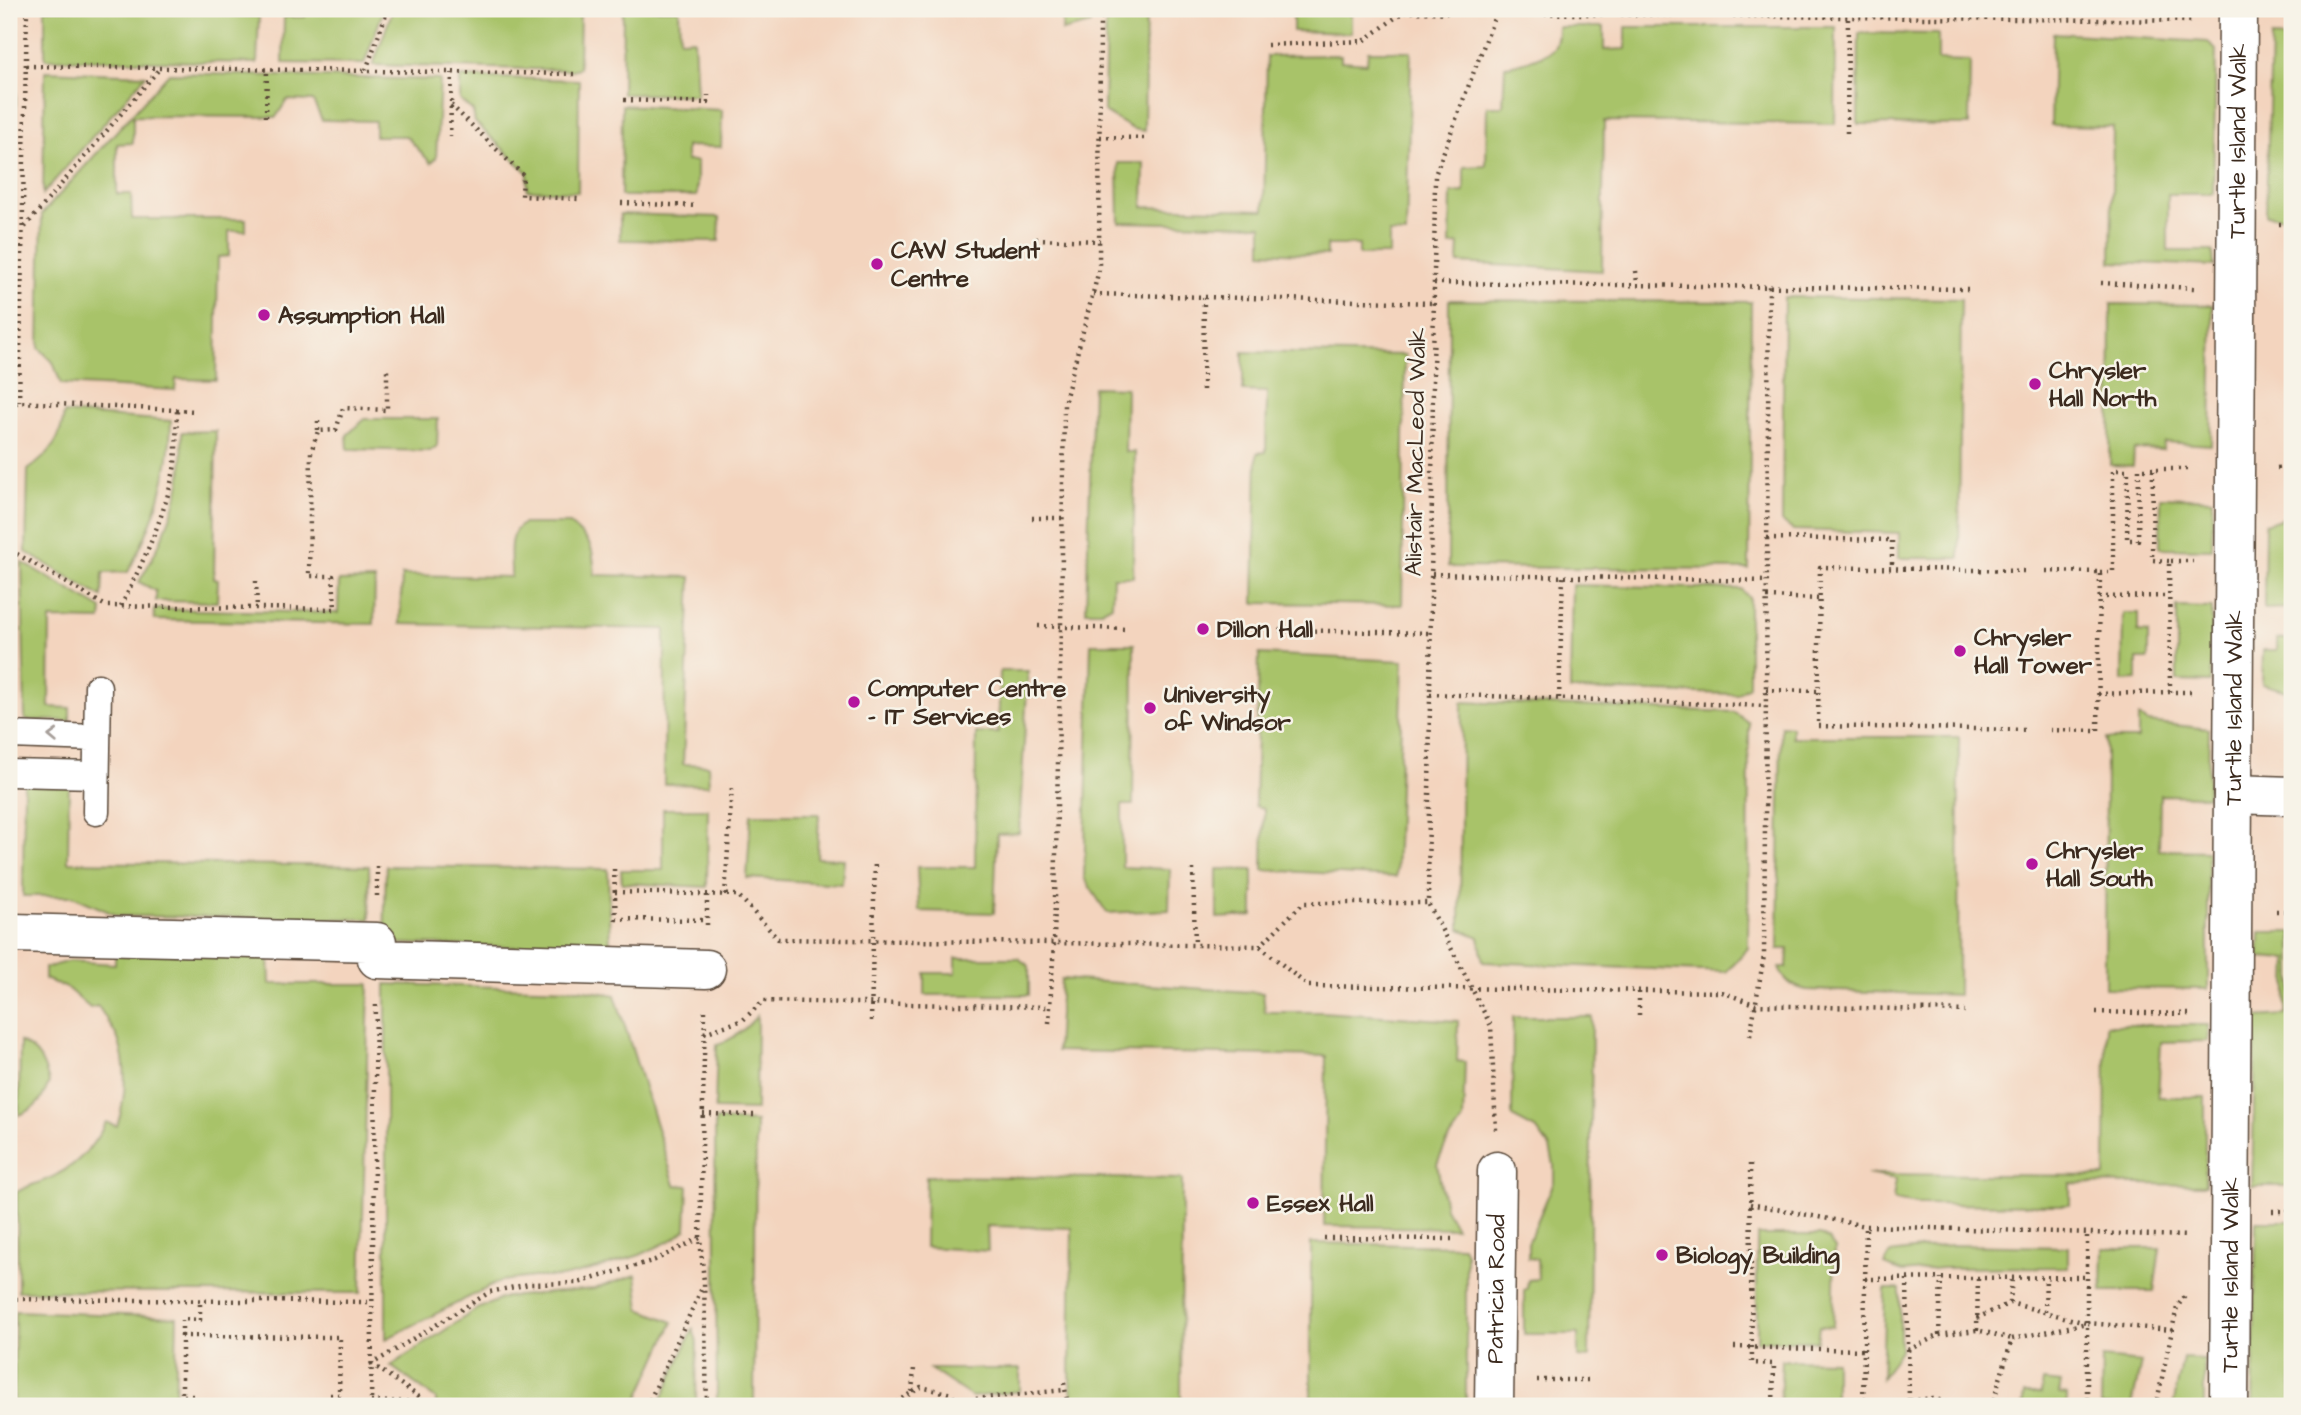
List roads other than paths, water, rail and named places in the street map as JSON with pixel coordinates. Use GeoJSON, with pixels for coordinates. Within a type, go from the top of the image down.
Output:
{"type":"FeatureCollection","features":[{"type":"Feature","properties":{"kind":"street","name":"Turtle Island Walk"},"geometry":{"type":"LineString","coordinates":[[2229,1406],[2238,16]]}},
{"type":"Feature","properties":{"kind":"street"},"geometry":{"type":"LineString","coordinates":[[2233,794],[2292,796]]}},
{"type":"Feature","properties":{"kind":"street"},"geometry":{"type":"LineString","coordinates":[[10,933],[377,942],[377,960],[706,969]]}},
{"type":"Feature","properties":{"kind":"street","name":"Patricia Road"},"geometry":{"type":"LineString","coordinates":[[1494,1394],[1497,1171]]}},
{"type":"Feature","properties":{"kind":"lane"},"geometry":{"type":"LineString","coordinates":[[96,811],[97,687]]}},
{"type":"Feature","properties":{"kind":"lane"},"geometry":{"type":"LineString","coordinates":[[9,735],[97,738]]}},
{"type":"Feature","properties":{"kind":"lane"},"geometry":{"type":"LineString","coordinates":[[9,773],[96,775]]}},
{"type":"Feature","properties":{"kind":"place","name":"CAW Student Centre"},"geometry":{"type":"Point","coordinates":[877,264]}},
{"type":"Feature","properties":{"kind":"place","name":"Assumption Hall"},"geometry":{"type":"Point","coordinates":[264,315]}},
{"type":"Feature","properties":{"kind":"place","name":"Chrysler Hall North"},"geometry":{"type":"Point","coordinates":[2035,384]}},
{"type":"Feature","properties":{"kind":"place","name":"Dillon Hall"},"geometry":{"type":"Point","coordinates":[1203,629]}},
{"type":"Feature","properties":{"kind":"place","name":"Chrysler Hall Tower"},"geometry":{"type":"Point","coordinates":[1960,651]}},
{"type":"Feature","properties":{"kind":"place","name":"Computer Centre - IT Services"},"geometry":{"type":"Point","coordinates":[854,702]}},
{"type":"Feature","properties":{"kind":"place","name":"University of Windsor"},"geometry":{"type":"Point","coordinates":[1150,708]}},
{"type":"Feature","properties":{"kind":"place","name":"Chrysler Hall South"},"geometry":{"type":"Point","coordinates":[2032,864]}},
{"type":"Feature","properties":{"kind":"place","name":"Essex Hall"},"geometry":{"type":"Point","coordinates":[1253,1203]}},
{"type":"Feature","properties":{"kind":"place","name":"Biology Building"},"geometry":{"type":"Point","coordinates":[1662,1255]}}]}
